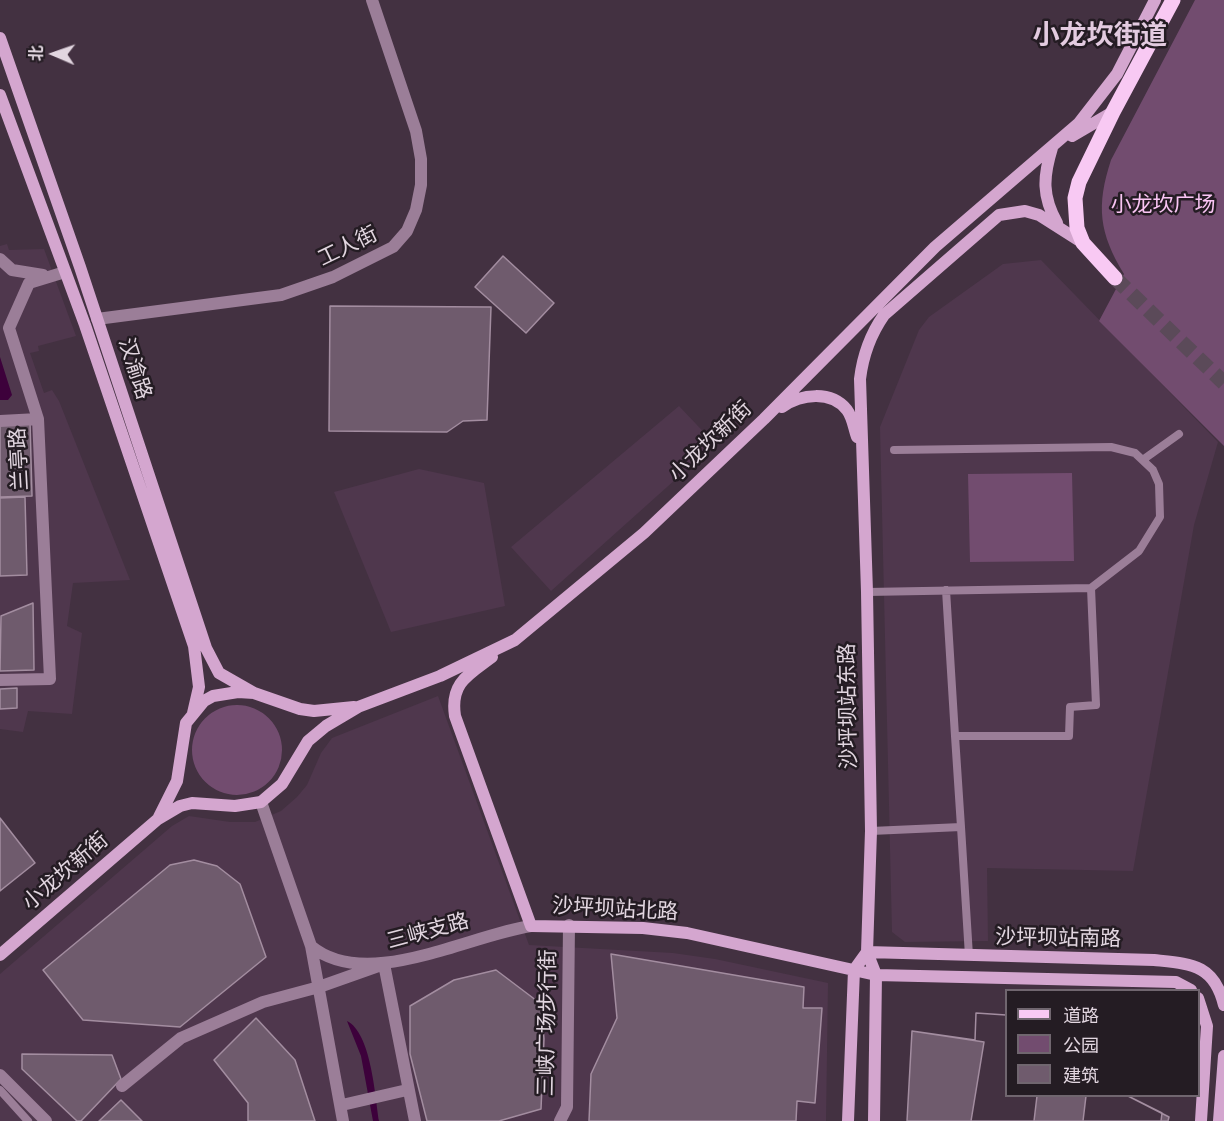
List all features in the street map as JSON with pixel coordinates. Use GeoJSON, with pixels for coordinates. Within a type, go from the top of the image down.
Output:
{"type":"FeatureCollection","features":[{"type":"Feature","properties":{"kind":"main road"},"geometry":{"type":"LineString","coordinates":[[1059,226],[1048,208],[1044,191],[1044,173],[1052,148],[1094,106],[1118,74],[1155,0]]}},
{"type":"Feature","properties":{"kind":"main road"},"geometry":{"type":"LineString","coordinates":[[1083,243],[1077,228],[1075,198],[1079,182],[1113,112],[1173,0]]}},
{"type":"Feature","properties":{"kind":"main road","name":"汉渝路"},"geometry":{"type":"LineString","coordinates":[[0,38],[97,319],[206,648],[219,673],[254,693]]}},
{"type":"Feature","properties":{"kind":"main road","name":"汉渝路"},"geometry":{"type":"LineString","coordinates":[[0,95],[59,273],[194,646],[199,687],[193,712]]}},
{"type":"Feature","properties":{"kind":"main road"},"geometry":{"type":"LineString","coordinates":[[1052,148],[1113,112]]}},
{"type":"Feature","properties":{"kind":"main road","name":"小龙坎新街"},"geometry":{"type":"LineString","coordinates":[[0,955],[158,819],[180,806],[192,803],[235,806],[261,802],[282,784],[308,741],[326,726],[358,707],[440,676],[515,640],[644,533],[764,419],[935,247],[1052,148]]}},
{"type":"Feature","properties":{"kind":"main road"},"geometry":{"type":"LineString","coordinates":[[862,459],[862,361],[874,330],[885,315],[999,215],[1025,211],[1039,215],[1083,243],[1115,278]]}},
{"type":"Feature","properties":{"kind":"main road"},"geometry":{"type":"LineString","coordinates":[[764,419],[803,396],[829,399],[847,411],[862,459]]}},
{"type":"Feature","properties":{"kind":"main road","name":"沙坪坝站东路"},"geometry":{"type":"LineString","coordinates":[[862,459],[871,831],[867,952],[876,975],[874,1121]]}},
{"type":"Feature","properties":{"kind":"main road","name":"沙坪坝站北路"},"geometry":{"type":"LineString","coordinates":[[515,640],[466,677],[455,690],[452,699],[455,716],[531,926],[643,928],[687,933],[876,975]]}},
{"type":"Feature","properties":{"kind":"main road","name":"小龙坎新街"},"geometry":{"type":"LineString","coordinates":[[158,819],[177,781],[182,735],[193,712],[213,696],[254,693],[300,709],[314,711],[358,707]]}},
{"type":"Feature","properties":{"kind":"main road"},"geometry":{"type":"LineString","coordinates":[[848,1121],[854,970],[867,952]]}},
{"type":"Feature","properties":{"kind":"main road","name":"沙坪坝站南路"},"geometry":{"type":"LineString","coordinates":[[867,952],[1154,960],[1186,963],[1209,972],[1221,991],[1224,1005]]}},
{"type":"Feature","properties":{"kind":"main road","name":"沙坪坝站南路"},"geometry":{"type":"LineString","coordinates":[[876,975],[1176,982],[1189,989]]}},
{"type":"Feature","properties":{"kind":"main road"},"geometry":{"type":"LineString","coordinates":[[1200,1004],[1207,1026],[1201,1121]]}},
{"type":"Feature","properties":{"kind":"main road"},"geometry":{"type":"LineString","coordinates":[[1219,1121],[1224,1056]]}},
{"type":"Feature","properties":{"kind":"street","name":"工人街"},"geometry":{"type":"LineString","coordinates":[[97,319],[281,295],[333,277],[393,247],[407,231],[416,210],[421,185],[421,159],[416,131],[372,0]]}},
{"type":"Feature","properties":{"kind":"street"},"geometry":{"type":"LineString","coordinates":[[0,259],[12,270],[23,273],[59,273]]}},
{"type":"Feature","properties":{"kind":"street","name":"兰亭路"},"geometry":{"type":"LineString","coordinates":[[0,680],[50,679],[38,419],[9,328],[29,283],[59,273]]}},
{"type":"Feature","properties":{"kind":"street"},"geometry":{"type":"LineString","coordinates":[[0,421],[38,419]]}},
{"type":"Feature","properties":{"kind":"street"},"geometry":{"type":"LineString","coordinates":[[261,802],[311,946],[342,1105],[343,1121]]}},
{"type":"Feature","properties":{"kind":"street","name":"三峡广场步行街"},"geometry":{"type":"LineString","coordinates":[[560,1121],[567,1107],[569,925]]}},
{"type":"Feature","properties":{"kind":"street","name":"三峡支路"},"geometry":{"type":"LineString","coordinates":[[311,946],[327,957],[347,963],[384,964],[531,926]]}},
{"type":"Feature","properties":{"kind":"street"},"geometry":{"type":"LineString","coordinates":[[122,1086],[182,1038],[263,1002],[319,987],[384,964],[407,1090],[415,1121]]}},
{"type":"Feature","properties":{"kind":"street"},"geometry":{"type":"LineString","coordinates":[[0,1075],[46,1121]]}},
{"type":"Feature","properties":{"kind":"street"},"geometry":{"type":"LineString","coordinates":[[342,1105],[407,1090]]}},
{"type":"Feature","properties":{"kind":"lane"},"geometry":{"type":"LineString","coordinates":[[1144,459],[1179,434]]}},
{"type":"Feature","properties":{"kind":"lane"},"geometry":{"type":"LineString","coordinates":[[867,592],[1091,588],[1139,550],[1160,517],[1159,484],[1153,470],[1144,459],[1125,449],[1111,447],[894,450]]}},
{"type":"Feature","properties":{"kind":"lane"},"geometry":{"type":"LineString","coordinates":[[955,736],[1069,736],[1070,707],[1096,705],[1091,588]]}},
{"type":"Feature","properties":{"kind":"lane"},"geometry":{"type":"LineString","coordinates":[[946,590],[969,956]]}},
{"type":"Feature","properties":{"kind":"lane"},"geometry":{"type":"LineString","coordinates":[[871,831],[962,827]]}},
{"type":"Feature","properties":{"kind":"lane"},"geometry":{"type":"LineString","coordinates":[[0,1090],[27,1121]]}},
{"type":"Feature","properties":{"kind":"shaded area"},"geometry":{"type":"Polygon","coordinates":[[[7,244],[9,250],[44,249],[76,336],[38,346],[39,351],[30,353],[44,393],[52,390],[59,401],[130,580],[73,583],[67,626],[82,633],[72,714],[28,711],[23,732],[0,729],[0,246],[7,244]]]}},
{"type":"Feature","properties":{"kind":"shaded area"},"geometry":{"type":"Polygon","coordinates":[[[1041,260],[1218,442],[1194,525],[1133,871],[987,868],[988,941],[905,942],[892,932],[880,427],[919,330],[929,317],[1003,264],[1041,260]]]}},
{"type":"Feature","properties":{"kind":"shaded area"},"geometry":{"type":"Polygon","coordinates":[[[0,357],[12,395],[8,400],[0,400],[0,357]]]}},
{"type":"Feature","properties":{"kind":"shaded area"},"geometry":{"type":"Polygon","coordinates":[[[679,406],[715,444],[551,591],[511,547],[679,406]]]}},
{"type":"Feature","properties":{"kind":"shaded area"},"geometry":{"type":"Polygon","coordinates":[[[419,469],[484,483],[505,606],[391,632],[334,492],[419,469]]]}},
{"type":"Feature","properties":{"kind":"shaded area"},"geometry":{"type":"Polygon","coordinates":[[[438,696],[529,945],[673,953],[715,959],[828,983],[826,1121],[0,1121],[0,974],[172,826],[189,816],[230,822],[255,822],[281,811],[307,785],[321,753],[332,738],[438,696]]]}},
{"type":"Feature","properties":{"kind":"shaded area"},"geometry":{"type":"Polygon","coordinates":[[[347,1021],[362,1038],[367,1051],[379,1121],[373,1121],[361,1056],[347,1021]]]}},
{"type":"Feature","properties":{"kind":"green space","name":"小龙坎广场"},"geometry":{"type":"Polygon","coordinates":[[[1195,0],[1224,0],[1224,446],[1099,321],[1124,274],[1105,232],[1102,205],[1106,176],[1111,160],[1195,0]]]}},
{"type":"Feature","properties":{"kind":"green space"},"geometry":{"type":"Polygon","coordinates":[[[1072,473],[1074,561],[970,562],[968,474],[1072,473]]]}},
{"type":"Feature","properties":{"kind":"green space"},"geometry":{"type":"Polygon","coordinates":[[[237,705],[254,709],[269,718],[278,733],[282,750],[278,767],[269,782],[254,791],[237,795],[220,791],[205,782],[196,767],[192,750],[196,733],[205,718],[220,709],[237,705]]]}},
{"type":"Feature","properties":{"kind":"building"},"geometry":{"type":"Polygon","coordinates":[[[503,256],[554,303],[526,333],[475,287],[503,256]]]}},
{"type":"Feature","properties":{"kind":"building"},"geometry":{"type":"Polygon","coordinates":[[[330,306],[491,307],[487,420],[463,421],[447,432],[329,431],[330,306]]]}},
{"type":"Feature","properties":{"kind":"building"},"geometry":{"type":"Polygon","coordinates":[[[30,422],[32,496],[0,497],[0,424],[30,422]]]}},
{"type":"Feature","properties":{"kind":"building"},"geometry":{"type":"Polygon","coordinates":[[[25,497],[27,575],[0,576],[0,498],[25,497]]]}},
{"type":"Feature","properties":{"kind":"building"},"geometry":{"type":"Polygon","coordinates":[[[33,603],[34,670],[0,671],[1,616],[33,603]]]}},
{"type":"Feature","properties":{"kind":"building"},"geometry":{"type":"Polygon","coordinates":[[[17,688],[17,708],[0,709],[0,689],[17,688]]]}},
{"type":"Feature","properties":{"kind":"building"},"geometry":{"type":"Polygon","coordinates":[[[0,818],[35,863],[0,891],[0,818]]]}},
{"type":"Feature","properties":{"kind":"building"},"geometry":{"type":"Polygon","coordinates":[[[194,860],[217,866],[240,884],[266,957],[180,1027],[83,1020],[43,970],[170,865],[194,860]]]}},
{"type":"Feature","properties":{"kind":"building"},"geometry":{"type":"Polygon","coordinates":[[[611,954],[804,987],[803,1008],[822,1008],[815,1103],[797,1101],[796,1121],[589,1121],[591,1074],[617,1018],[611,954]]]}},
{"type":"Feature","properties":{"kind":"building"},"geometry":{"type":"Polygon","coordinates":[[[496,970],[541,1004],[544,1039],[541,1109],[499,1121],[427,1121],[410,1054],[410,1006],[454,980],[496,970]]]}},
{"type":"Feature","properties":{"kind":"building"},"geometry":{"type":"Polygon","coordinates":[[[976,1013],[1005,1015],[1005,1097],[1130,1097],[1162,1113],[1161,1121],[907,1121],[912,1031],[975,1040],[976,1013]]]}},
{"type":"Feature","properties":{"kind":"building"},"geometry":{"type":"Polygon","coordinates":[[[976,1013],[1005,1015],[1005,1097],[1130,1097],[1169,1117],[1168,1121],[907,1121],[912,1031],[975,1040],[976,1013]]]}},
{"type":"Feature","properties":{"kind":"building"},"geometry":{"type":"Polygon","coordinates":[[[256,1018],[295,1060],[315,1121],[248,1121],[248,1103],[214,1060],[256,1018]]]}},
{"type":"Feature","properties":{"kind":"building"},"geometry":{"type":"Polygon","coordinates":[[[912,1031],[984,1042],[971,1121],[907,1121],[912,1031]]]}},
{"type":"Feature","properties":{"kind":"building"},"geometry":{"type":"Polygon","coordinates":[[[22,1054],[112,1055],[121,1079],[81,1121],[77,1121],[22,1069],[22,1054]]]}},
{"type":"Feature","properties":{"kind":"building"},"geometry":{"type":"Polygon","coordinates":[[[1037,1097],[1086,1097],[1083,1121],[1034,1121],[1037,1097]]]}},
{"type":"Feature","properties":{"kind":"building"},"geometry":{"type":"Polygon","coordinates":[[[121,1100],[142,1121],[99,1121],[121,1100]]]}},
{"type":"Feature","properties":{"kind":"tunnel"},"geometry":{"type":"LineString","coordinates":[[1115,278],[1224,383]]}},
{"type":"Feature","properties":{"kind":"district","name":"小龙坎街道"},"geometry":{"type":"Point","coordinates":[1100,37]}}]}
